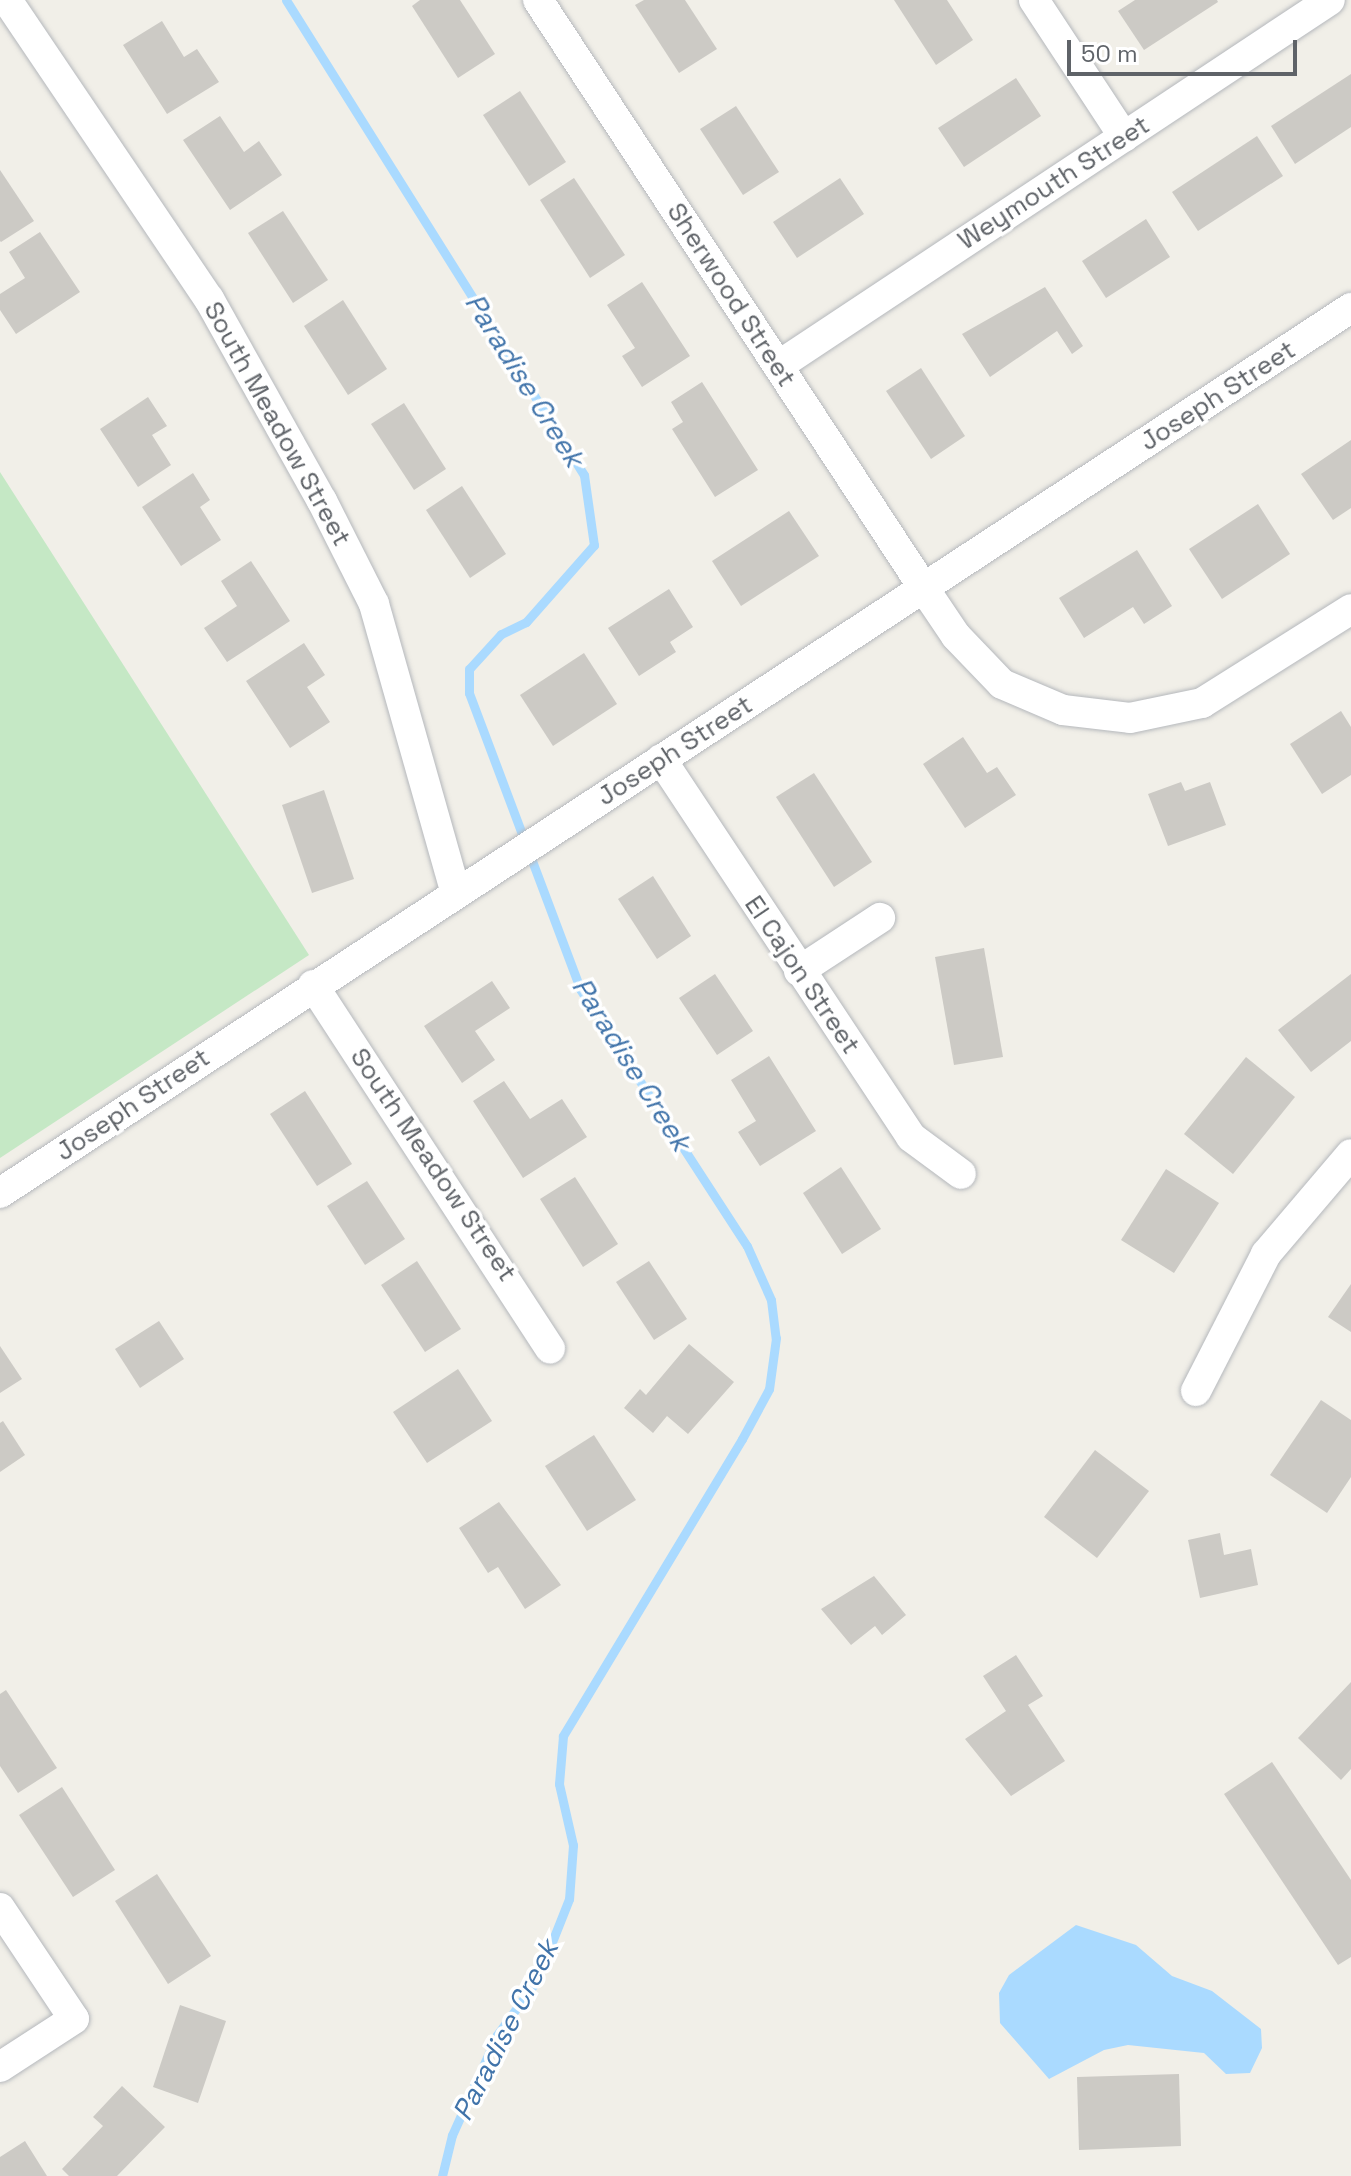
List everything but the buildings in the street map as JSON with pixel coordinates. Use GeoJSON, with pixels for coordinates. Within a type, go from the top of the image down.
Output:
{"type":"FeatureCollection","features":[{"type":"Feature","properties":{"kind":"street","name":"South Meadow Street"},"geometry":{"type":"LineString","coordinates":[[7,0],[209,299],[322,501],[374,604],[456,893]]}},
{"type":"Feature","properties":{"kind":"street","name":"Sherwood Street"},"geometry":{"type":"LineString","coordinates":[[538,0],[956,636],[1002,684],[1063,710],[1130,718],[1202,703],[1351,609]]}},
{"type":"Feature","properties":{"kind":"street"},"geometry":{"type":"LineString","coordinates":[[1034,0],[1124,137]]}},
{"type":"Feature","properties":{"kind":"street","name":"Weymouth Street"},"geometry":{"type":"LineString","coordinates":[[778,366],[1330,0]]}},
{"type":"Feature","properties":{"kind":"street","name":"Joseph Street"},"geometry":{"type":"LineString","coordinates":[[0,1193],[313,985],[925,590],[1351,308]]}},
{"type":"Feature","properties":{"kind":"street","name":"El Cajon Street"},"geometry":{"type":"LineString","coordinates":[[661,759],[911,1137],[961,1174]]}},
{"type":"Feature","properties":{"kind":"street"},"geometry":{"type":"LineString","coordinates":[[799,971],[880,918]]}},
{"type":"Feature","properties":{"kind":"street","name":"South Meadow Street"},"geometry":{"type":"LineString","coordinates":[[313,985],[550,1348]]}},
{"type":"Feature","properties":{"kind":"street"},"geometry":{"type":"LineString","coordinates":[[1196,1391],[1266,1254],[1351,1154]]}},
{"type":"Feature","properties":{"kind":"street"},"geometry":{"type":"LineString","coordinates":[[0,1908],[74,2019],[0,2067]]}},
{"type":"Feature","properties":{"kind":"green space"},"geometry":{"type":"Polygon","coordinates":[[[0,472],[309,955],[0,1158],[0,472]]]}},
{"type":"Feature","properties":{"kind":"water"},"geometry":{"type":"Polygon","coordinates":[[[1076,1925],[1136,1945],[1172,1976],[1212,1991],[1261,2029],[1262,2048],[1250,2073],[1226,2074],[1204,2053],[1128,2045],[1104,2050],[1049,2079],[1000,2023],[999,1993],[1009,1975],[1076,1925]]]}},
{"type":"Feature","properties":{"kind":"waterway","name":"Paradise Creek"},"geometry":{"type":"LineString","coordinates":[[286,0],[584,475],[594,545],[526,622],[501,634],[469,669],[469,693],[580,989],[747,1246],[771,1300],[776,1338],[769,1389],[563,1736],[559,1784],[573,1845],[569,1899],[537,1980],[497,2035],[452,2135],[442,2176]]}}]}
